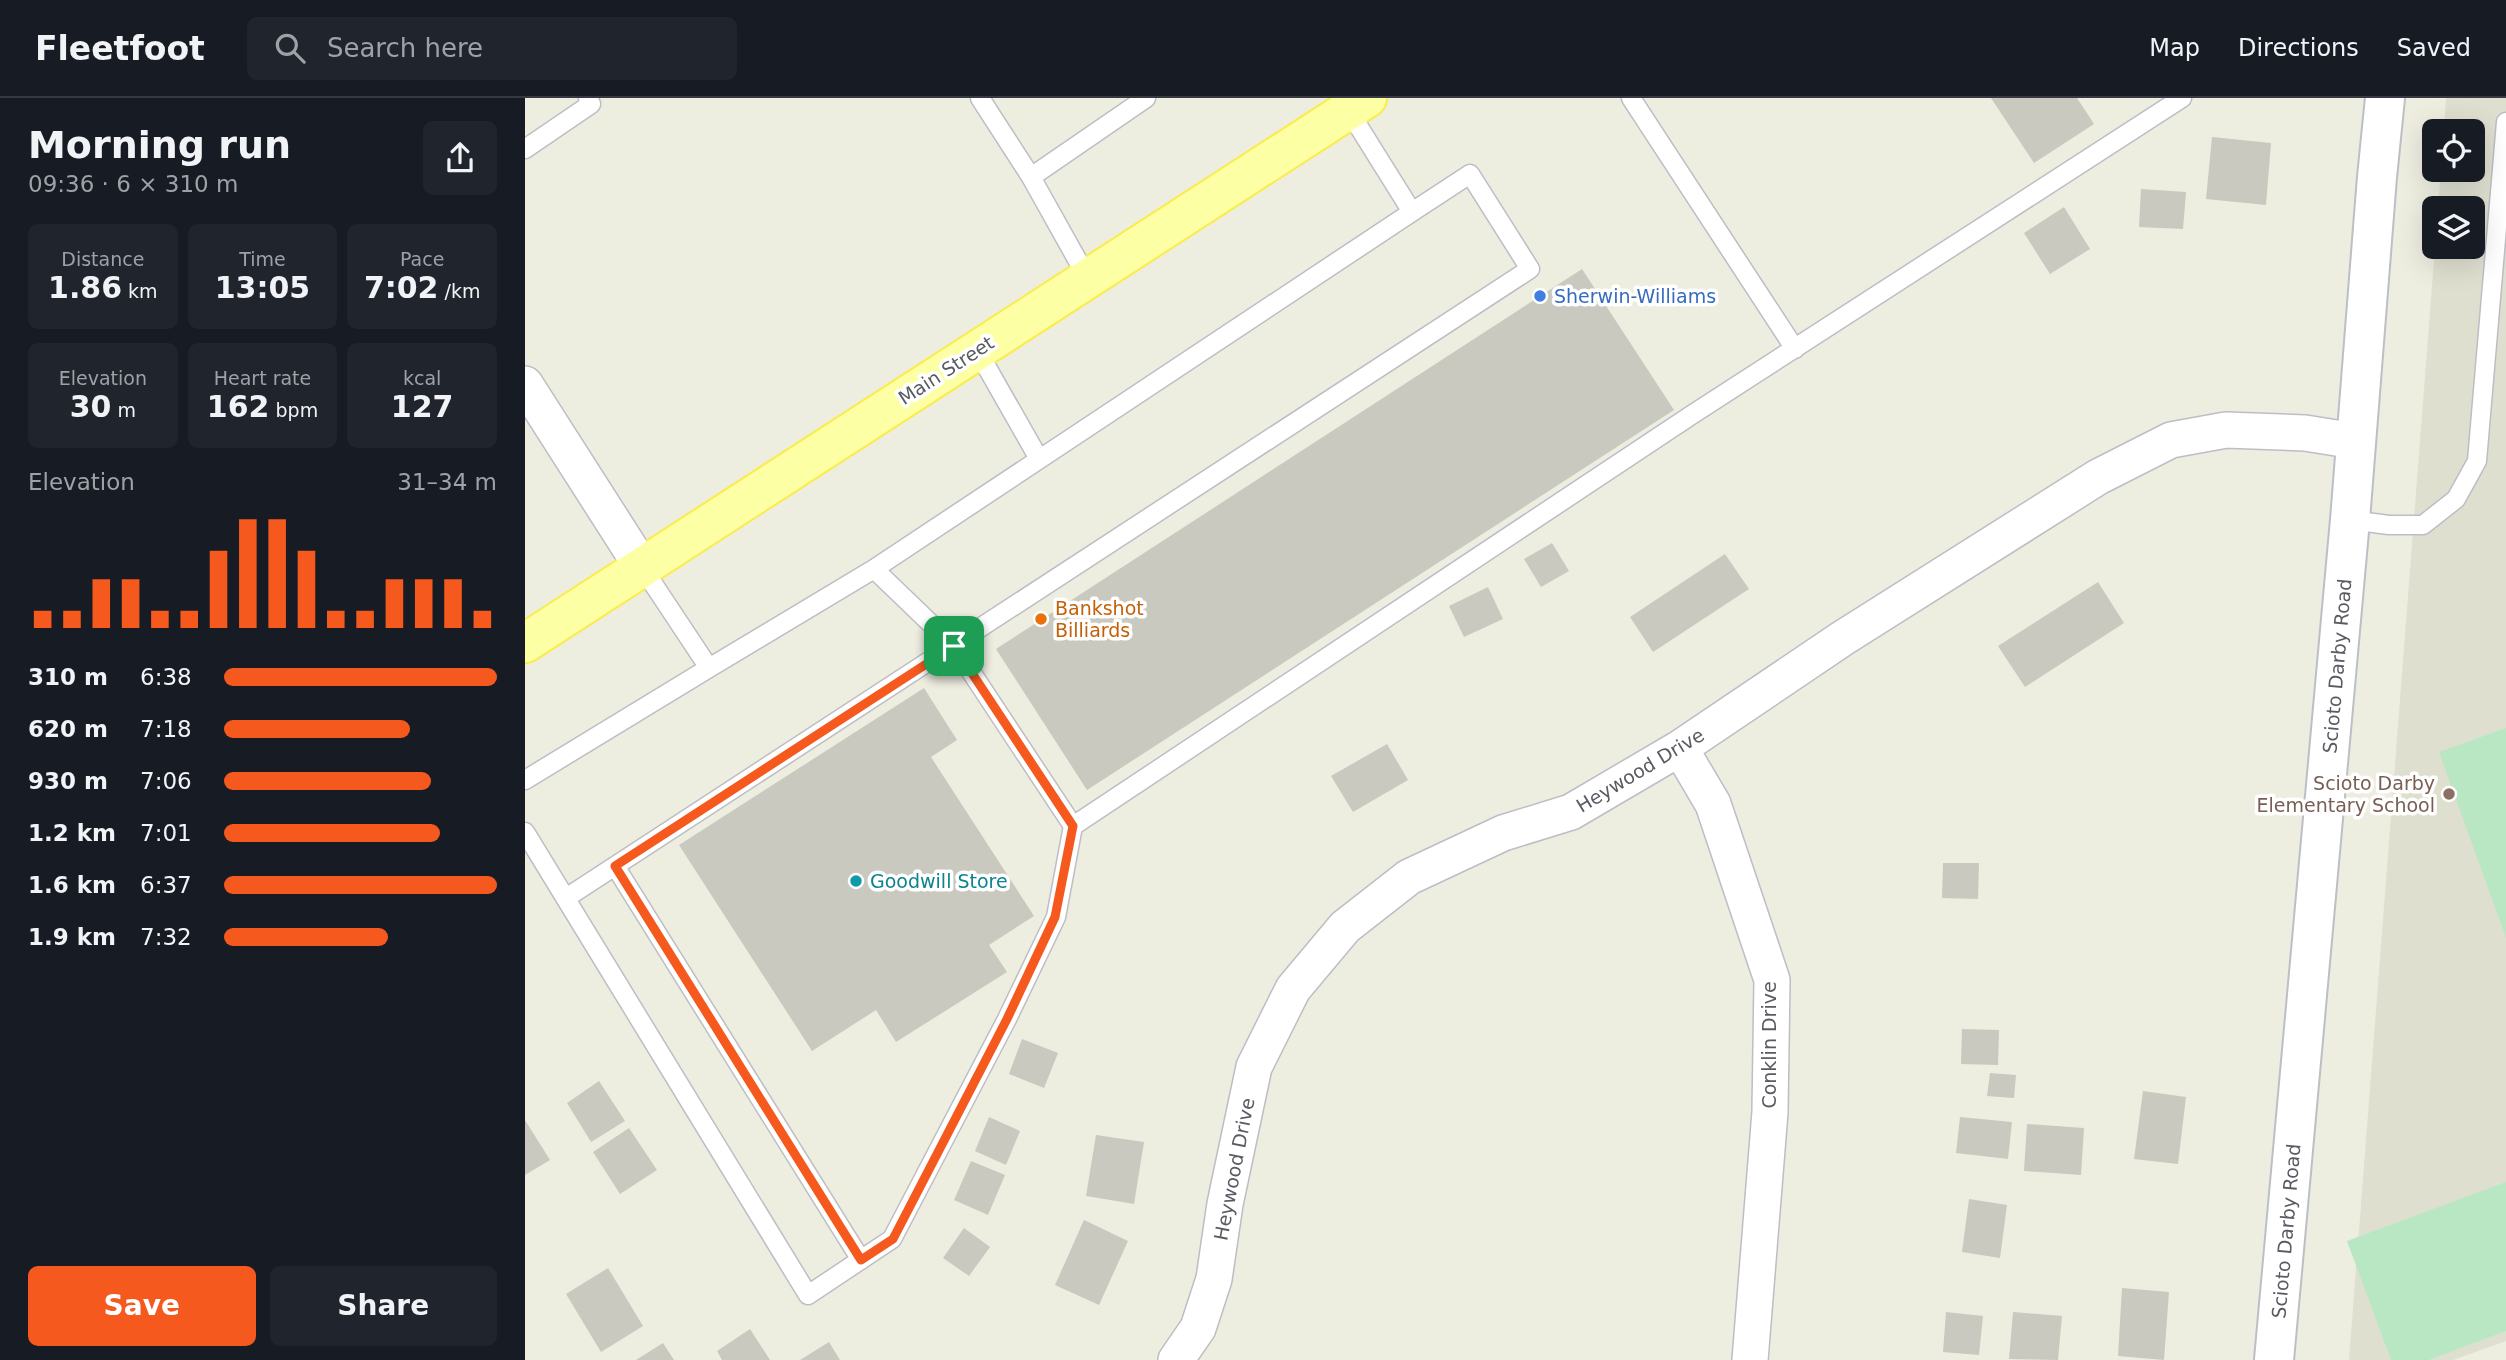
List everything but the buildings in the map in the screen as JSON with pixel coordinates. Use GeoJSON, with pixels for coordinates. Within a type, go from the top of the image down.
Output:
{"type":"FeatureCollection","features":[{"type":"Feature","properties":{"kind":"main road","name":"Scioto Darby Road"},"geometry":{"type":"LineString","coordinates":[[2274,1360],[2350,520],[2385,98]]}},
{"type":"Feature","properties":{"kind":"main road","name":"Main Street"},"geometry":{"type":"LineString","coordinates":[[525,643],[1088,279],[1351,102]]}},
{"type":"Feature","properties":{"kind":"street"},"geometry":{"type":"LineString","coordinates":[[525,384],[642,567]]}},
{"type":"Feature","properties":{"kind":"street","name":"Heywood Drive"},"geometry":{"type":"LineString","coordinates":[[1176,1360],[1198,1328],[1214,1279],[1225,1204],[1254,1067],[1293,989],[1345,927],[1409,877],[1503,833],[1571,812],[1680,748],[1843,638],[2052,505],[2098,477],[2171,440],[2226,430],[2305,433],[2355,441]]}},
{"type":"Feature","properties":{"kind":"street","name":"Conklin Drive"},"geometry":{"type":"LineString","coordinates":[[1680,748],[1713,804],[1772,980],[1770,1112],[1751,1360]]}},
{"type":"Feature","properties":{"kind":"lane"},"geometry":{"type":"LineString","coordinates":[[525,149],[591,104],[588,98]]}},
{"type":"Feature","properties":{"kind":"lane"},"geometry":{"type":"LineString","coordinates":[[980,98],[1031,177],[1088,279]]}},
{"type":"Feature","properties":{"kind":"lane"},"geometry":{"type":"LineString","coordinates":[[1031,177],[1146,98]]}},
{"type":"Feature","properties":{"kind":"lane"},"geometry":{"type":"LineString","coordinates":[[1631,98],[1795,349]]}},
{"type":"Feature","properties":{"kind":"lane"},"geometry":{"type":"LineString","coordinates":[[1073,826],[1693,414],[2182,98]]}},
{"type":"Feature","properties":{"kind":"lane"},"geometry":{"type":"LineString","coordinates":[[1351,102],[1412,212]]}},
{"type":"Feature","properties":{"kind":"lane"},"geometry":{"type":"LineString","coordinates":[[2350,520],[2389,525],[2423,525],[2456,499],[2477,461],[2506,122]]}},
{"type":"Feature","properties":{"kind":"lane"},"geometry":{"type":"LineString","coordinates":[[525,780],[874,569],[1470,174],[1530,269],[566,898]]}},
{"type":"Feature","properties":{"kind":"lane"},"geometry":{"type":"LineString","coordinates":[[977,350],[1039,459]]}},
{"type":"Feature","properties":{"kind":"lane"},"geometry":{"type":"LineString","coordinates":[[642,567],[709,667]]}},
{"type":"Feature","properties":{"kind":"lane"},"geometry":{"type":"LineString","coordinates":[[525,832],[808,1295],[893,1239],[1007,1019],[1055,917],[1073,826],[954,646],[874,569]]}},
{"type":"Feature","properties":{"kind":"lane"},"geometry":{"type":"LineString","coordinates":[[615,866],[861,1260]]}},
{"type":"Feature","properties":{"kind":"shaded area","name":"Scioto Darby Elementary School"},"geometry":{"type":"Polygon","coordinates":[[[2446,98],[2506,98],[2506,1341],[2453,1360],[2349,1360],[2434,259],[2485,259],[2485,196],[2439,196],[2440,182],[2485,182],[2485,119],[2445,119],[2446,98]]]}},
{"type":"Feature","properties":{"kind":"green space"},"geometry":{"type":"Polygon","coordinates":[[[2506,728],[2506,938],[2439,752],[2506,728]]]}},
{"type":"Feature","properties":{"kind":"green space"},"geometry":{"type":"Polygon","coordinates":[[[2506,1182],[2506,1331],[2429,1360],[2391,1360],[2347,1241],[2506,1182]]]}},
{"type":"Feature","properties":{"kind":"place","name":"Sherwin-Williams"},"geometry":{"type":"Point","coordinates":[1540,296]}},
{"type":"Feature","properties":{"kind":"place","name":"Bankshot Billiards"},"geometry":{"type":"Point","coordinates":[1041,619]}},
{"type":"Feature","properties":{"kind":"place","name":"Scioto Darby Elementary School"},"geometry":{"type":"Point","coordinates":[2449,794]}},
{"type":"Feature","properties":{"kind":"place","name":"Goodwill Store"},"geometry":{"type":"Point","coordinates":[856,881]}},
{"type":"Feature","properties":{"kind":"route"},"geometry":{"type":"LineString","coordinates":[[954,646],[1073,826],[1055,917],[1007,1019],[893,1239],[861,1260],[615,866],[954,646]]}}]}
